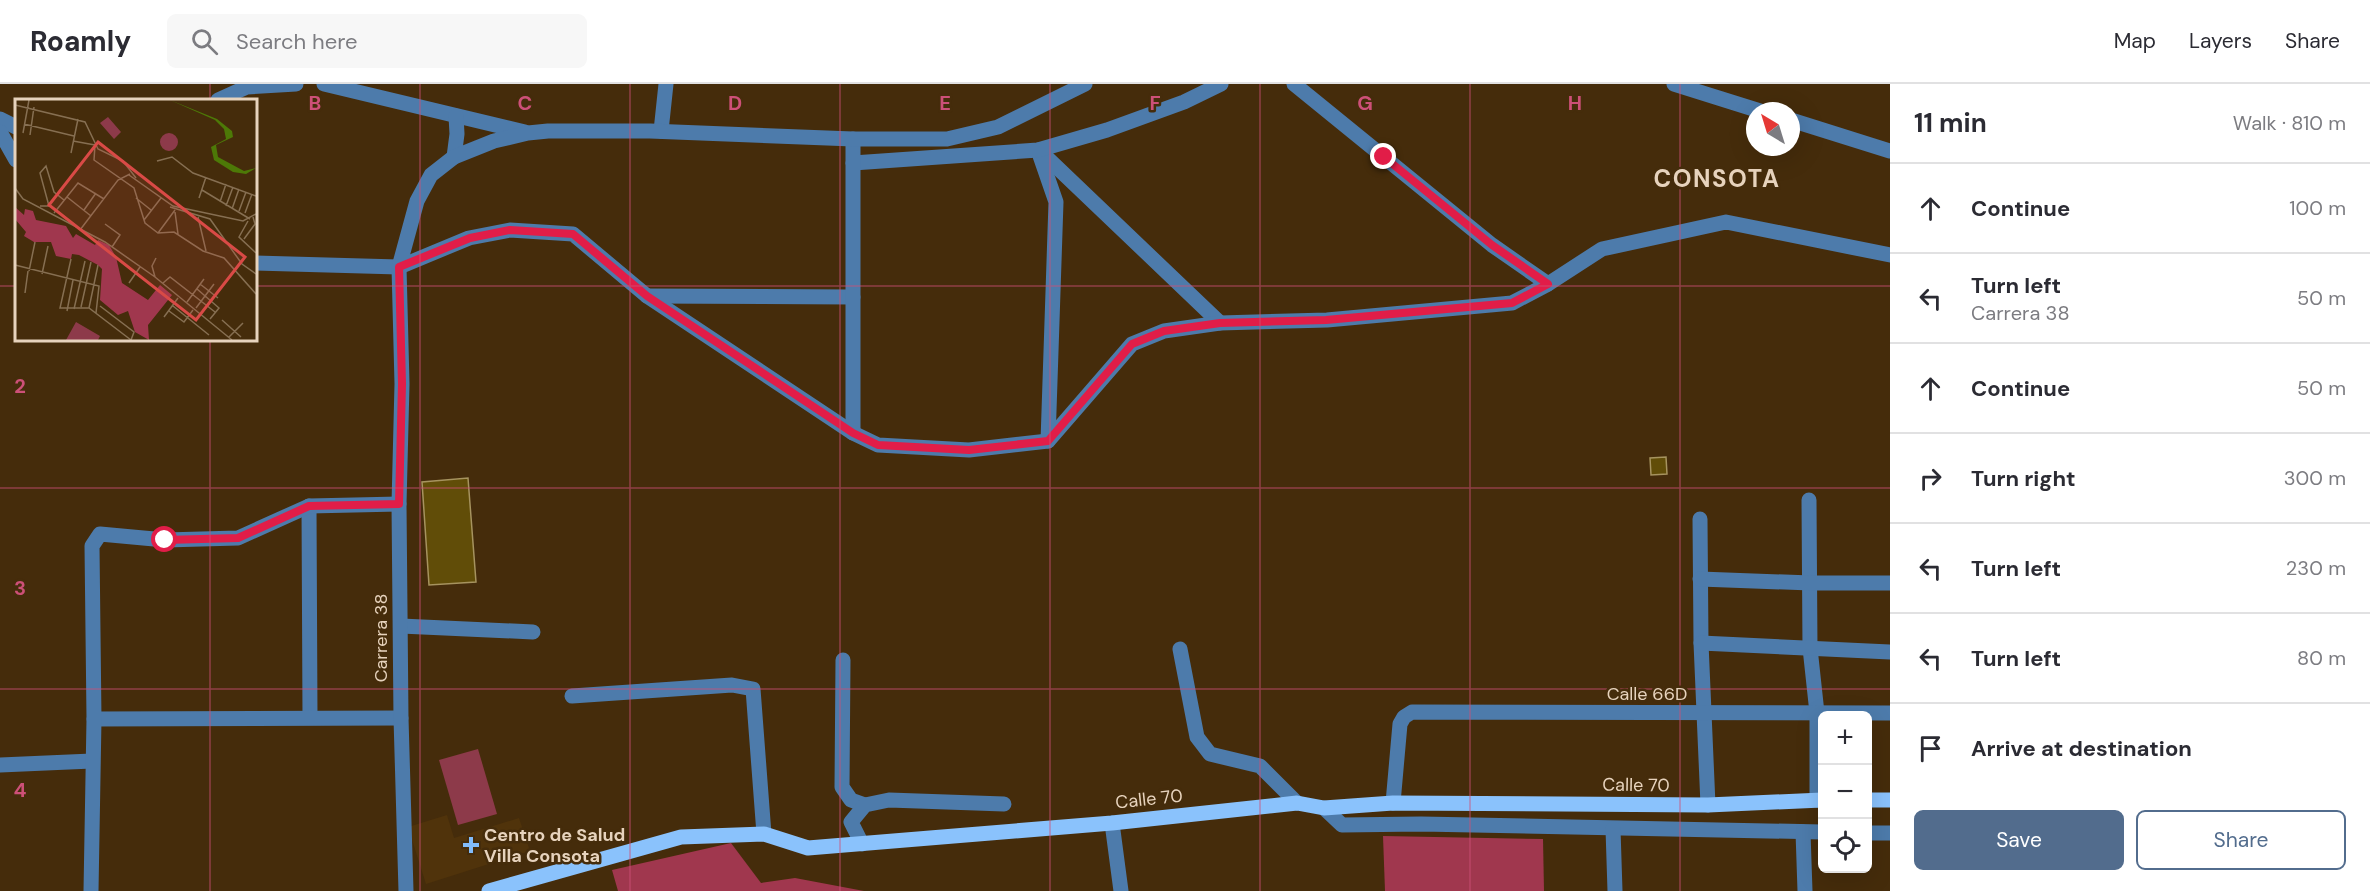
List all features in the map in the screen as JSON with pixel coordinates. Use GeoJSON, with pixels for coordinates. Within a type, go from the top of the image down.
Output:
{"type":"FeatureCollection","features":[{"type":"Feature","properties":{"kind":"main road","name":"Calle 70"},"geometry":{"type":"LineString","coordinates":[[489,891],[681,837],[764,834],[808,848],[1112,823],[1297,803],[1324,808],[1393,803],[1708,805],[1818,800]]}},
{"type":"Feature","properties":{"kind":"main road"},"geometry":{"type":"LineString","coordinates":[[1872,800],[1890,800]]}},
{"type":"Feature","properties":{"kind":"street"},"geometry":{"type":"LineString","coordinates":[[220,99],[247,87],[296,84]]}},
{"type":"Feature","properties":{"kind":"street"},"geometry":{"type":"LineString","coordinates":[[324,84],[528,133],[661,131],[853,139],[947,139],[998,127],[1085,84]]}},
{"type":"Feature","properties":{"kind":"street"},"geometry":{"type":"LineString","coordinates":[[661,131],[666,84]]}},
{"type":"Feature","properties":{"kind":"street"},"geometry":{"type":"LineString","coordinates":[[854,163],[1038,150],[1118,126],[1184,102],[1221,84]]}},
{"type":"Feature","properties":{"kind":"street"},"geometry":{"type":"LineString","coordinates":[[1294,84],[1492,245],[1548,284]]}},
{"type":"Feature","properties":{"kind":"street"},"geometry":{"type":"LineString","coordinates":[[1674,84],[1746,107]]}},
{"type":"Feature","properties":{"kind":"street"},"geometry":{"type":"LineString","coordinates":[[454,157],[458,134],[456,116]]}},
{"type":"Feature","properties":{"kind":"street"},"geometry":{"type":"LineString","coordinates":[[1800,123],[1890,151]]}},
{"type":"Feature","properties":{"kind":"street"},"geometry":{"type":"LineString","coordinates":[[4,125],[15,157]]}},
{"type":"Feature","properties":{"kind":"street","name":"Carrera 38"},"geometry":{"type":"LineString","coordinates":[[406,891],[401,718],[399,504],[402,384],[399,267],[417,201],[431,175],[454,157],[494,141],[528,133]]}},
{"type":"Feature","properties":{"kind":"street"},"geometry":{"type":"LineString","coordinates":[[853,139],[853,433]]}},
{"type":"Feature","properties":{"kind":"street"},"geometry":{"type":"LineString","coordinates":[[1038,150],[1220,323]]}},
{"type":"Feature","properties":{"kind":"street"},"geometry":{"type":"LineString","coordinates":[[1038,150],[1056,202],[1048,441]]}},
{"type":"Feature","properties":{"kind":"street"},"geometry":{"type":"LineString","coordinates":[[256,263],[399,267],[470,238],[510,230],[573,234],[647,296],[853,433],[878,445],[969,450],[1048,441],[1132,344],[1164,331],[1220,323],[1326,320],[1512,303],[1548,284],[1602,249],[1725,222],[1889,251]]}},
{"type":"Feature","properties":{"kind":"street"},"geometry":{"type":"LineString","coordinates":[[647,296],[853,297]]}},
{"type":"Feature","properties":{"kind":"street"},"geometry":{"type":"LineString","coordinates":[[1809,500],[1810,648],[1817,713],[1819,765]]}},
{"type":"Feature","properties":{"kind":"street"},"geometry":{"type":"LineString","coordinates":[[91,891],[94,719],[92,546],[95,539],[100,534],[165,540],[238,538],[309,506],[399,504]]}},
{"type":"Feature","properties":{"kind":"street"},"geometry":{"type":"LineString","coordinates":[[309,506],[310,717]]}},
{"type":"Feature","properties":{"kind":"street"},"geometry":{"type":"LineString","coordinates":[[1700,519],[1701,644],[1708,805]]}},
{"type":"Feature","properties":{"kind":"street"},"geometry":{"type":"LineString","coordinates":[[1700,579],[1890,583]]}},
{"type":"Feature","properties":{"kind":"street"},"geometry":{"type":"LineString","coordinates":[[401,626],[533,632]]}},
{"type":"Feature","properties":{"kind":"street"},"geometry":{"type":"LineString","coordinates":[[1701,644],[1890,652]]}},
{"type":"Feature","properties":{"kind":"street"},"geometry":{"type":"LineString","coordinates":[[1180,649],[1197,737],[1210,754],[1260,766],[1297,803]]}},
{"type":"Feature","properties":{"kind":"street"},"geometry":{"type":"LineString","coordinates":[[843,660],[842,787],[851,800],[865,805],[889,800],[1004,804]]}},
{"type":"Feature","properties":{"kind":"street"},"geometry":{"type":"LineString","coordinates":[[572,696],[732,685],[753,689],[764,834]]}},
{"type":"Feature","properties":{"kind":"street","name":"Calle 66D"},"geometry":{"type":"LineString","coordinates":[[1393,803],[1400,724],[1404,717],[1412,712],[1890,713]]}},
{"type":"Feature","properties":{"kind":"street"},"geometry":{"type":"LineString","coordinates":[[94,719],[401,718]]}},
{"type":"Feature","properties":{"kind":"street"},"geometry":{"type":"LineString","coordinates":[[0,765],[92,761]]}},
{"type":"Feature","properties":{"kind":"street"},"geometry":{"type":"LineString","coordinates":[[862,844],[851,822],[865,805]]}},
{"type":"Feature","properties":{"kind":"street"},"geometry":{"type":"LineString","coordinates":[[1324,808],[1342,825],[1420,824],[1613,830],[1818,832]]}},
{"type":"Feature","properties":{"kind":"street"},"geometry":{"type":"LineString","coordinates":[[1112,823],[1120,891]]}},
{"type":"Feature","properties":{"kind":"street"},"geometry":{"type":"LineString","coordinates":[[1613,830],[1615,891]]}},
{"type":"Feature","properties":{"kind":"street"},"geometry":{"type":"LineString","coordinates":[[1803,832],[1805,891]]}},
{"type":"Feature","properties":{"kind":"street"},"geometry":{"type":"LineString","coordinates":[[1872,833],[1890,833]]}},
{"type":"Feature","properties":{"kind":"shaded area"},"geometry":{"type":"Polygon","coordinates":[[[478,749],[497,814],[458,825],[439,760],[478,749]]]}},
{"type":"Feature","properties":{"kind":"shaded area","name":"Centro de Salud Villa Consota"},"geometry":{"type":"Polygon","coordinates":[[[447,815],[454,838],[519,818],[530,851],[426,884],[408,827],[447,815]]]}},
{"type":"Feature","properties":{"kind":"shaded area"},"geometry":{"type":"Polygon","coordinates":[[[1383,836],[1543,839],[1544,891],[1385,891],[1383,836]]]}},
{"type":"Feature","properties":{"kind":"shaded area"},"geometry":{"type":"Polygon","coordinates":[[[731,843],[761,883],[795,878],[864,891],[618,891],[612,870],[731,843]]]}},
{"type":"Feature","properties":{"kind":"building"},"geometry":{"type":"Polygon","coordinates":[[[1666,457],[1667,474],[1651,475],[1650,458],[1666,457]]]}},
{"type":"Feature","properties":{"kind":"building"},"geometry":{"type":"Polygon","coordinates":[[[468,478],[476,582],[429,585],[422,482],[468,478]]]}},
{"type":"Feature","properties":{"kind":"place","name":"Centro de Salud Villa Consota"},"geometry":{"type":"Point","coordinates":[471,845]}},
{"type":"Feature","properties":{"kind":"district","name":"CONSOTA"},"geometry":{"type":"Point","coordinates":[1717,179]}},
{"type":"Feature","properties":{"kind":"route"},"geometry":{"type":"LineString","coordinates":[[165,540],[238,538],[309,506],[399,504],[402,384],[399,267],[470,238],[510,230],[573,234],[647,296],[853,433],[878,445],[969,450],[1048,441],[1132,344],[1164,331],[1220,323],[1326,320],[1512,303],[1548,284],[1492,245],[1384,157]]}}]}
